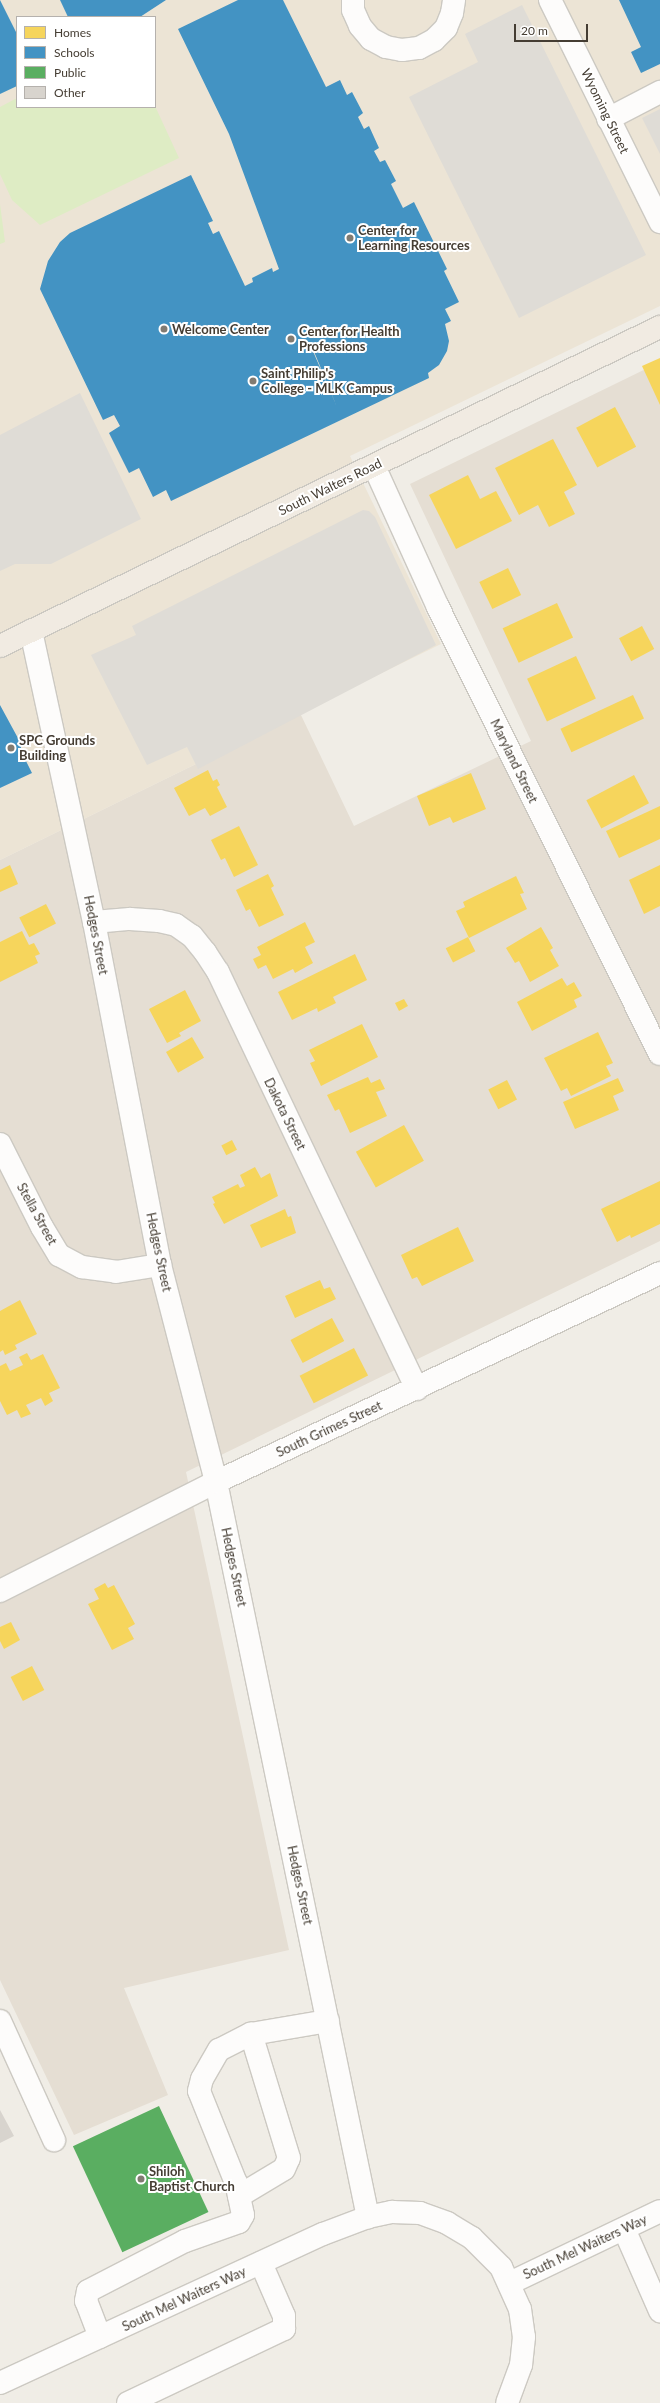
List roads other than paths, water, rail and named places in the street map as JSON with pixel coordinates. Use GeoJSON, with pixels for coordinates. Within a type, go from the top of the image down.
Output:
{"type":"FeatureCollection","features":[{"type":"Feature","properties":{"kind":"main road","name":"South Walters Road"},"geometry":{"type":"LineString","coordinates":[[0,646],[660,328]]}},
{"type":"Feature","properties":{"kind":"street"},"geometry":{"type":"LineString","coordinates":[[353,0],[354,10],[360,26],[371,39],[386,47],[402,50],[419,48],[434,40],[446,28],[452,13],[454,0]]}},
{"type":"Feature","properties":{"kind":"street","name":"Wyoming Street"},"geometry":{"type":"LineString","coordinates":[[550,0],[660,222]]}},
{"type":"Feature","properties":{"kind":"street"},"geometry":{"type":"LineString","coordinates":[[608,119],[660,92]]}},
{"type":"Feature","properties":{"kind":"street","name":"Maryland Street"},"geometry":{"type":"LineString","coordinates":[[374,466],[438,608],[660,1054]]}},
{"type":"Feature","properties":{"kind":"street","name":"Hedges Street"},"geometry":{"type":"LineString","coordinates":[[32,631],[94,922],[160,1265],[216,1482],[368,2217]]}},
{"type":"Feature","properties":{"kind":"street","name":"Dakota Street"},"geometry":{"type":"LineString","coordinates":[[94,922],[130,919],[159,921],[181,929],[192,936],[205,952],[218,972],[417,1389]]}},
{"type":"Feature","properties":{"kind":"street","name":"Stella Street"},"geometry":{"type":"LineString","coordinates":[[0,1144],[42,1227],[59,1255],[82,1267],[116,1272],[160,1265]]}},
{"type":"Feature","properties":{"kind":"street","name":"South Grimes Street"},"geometry":{"type":"LineString","coordinates":[[0,1591],[216,1482],[417,1389],[660,1273]]}},
{"type":"Feature","properties":{"kind":"street"},"geometry":{"type":"LineString","coordinates":[[0,2021],[54,2140]]}},
{"type":"Feature","properties":{"kind":"street"},"geometry":{"type":"LineString","coordinates":[[100,2337],[86,2301],[88,2291],[185,2241],[238,2222],[243,2215],[239,2196],[199,2091],[202,2078],[219,2050],[251,2034],[328,2021]]}},
{"type":"Feature","properties":{"kind":"street"},"geometry":{"type":"LineString","coordinates":[[239,2196],[284,2170],[289,2158],[251,2034]]}},
{"type":"Feature","properties":{"kind":"street","name":"South Mel Waiters Way"},"geometry":{"type":"LineString","coordinates":[[510,2283],[660,2211]]}},
{"type":"Feature","properties":{"kind":"street"},"geometry":{"type":"LineString","coordinates":[[368,2217],[392,2212],[413,2213],[447,2223],[472,2238],[501,2266],[510,2283],[520,2309],[524,2337],[521,2366],[507,2403]]}},
{"type":"Feature","properties":{"kind":"street","name":"South Mel Waiters Way"},"geometry":{"type":"LineString","coordinates":[[0,2383],[323,2234],[368,2217]]}},
{"type":"Feature","properties":{"kind":"street"},"geometry":{"type":"LineString","coordinates":[[624,2228],[660,2311]]}},
{"type":"Feature","properties":{"kind":"street"},"geometry":{"type":"LineString","coordinates":[[128,2403],[284,2329],[284,2316],[261,2263]]}},
{"type":"Feature","properties":{"kind":"place","name":"Center for Learning Resources"},"geometry":{"type":"Point","coordinates":[350,238]}},
{"type":"Feature","properties":{"kind":"place","name":"Welcome Center"},"geometry":{"type":"Point","coordinates":[164,329]}},
{"type":"Feature","properties":{"kind":"place","name":"Center for Health Professions"},"geometry":{"type":"Point","coordinates":[291,339]}},
{"type":"Feature","properties":{"kind":"place","name":"Saint Philip's College - MLK Campus"},"geometry":{"type":"Point","coordinates":[253,381]}},
{"type":"Feature","properties":{"kind":"place","name":"SPC Grounds Building"},"geometry":{"type":"Point","coordinates":[11,748]}},
{"type":"Feature","properties":{"kind":"place","name":"Shiloh Baptist Church"},"geometry":{"type":"Point","coordinates":[141,2179]}}]}
